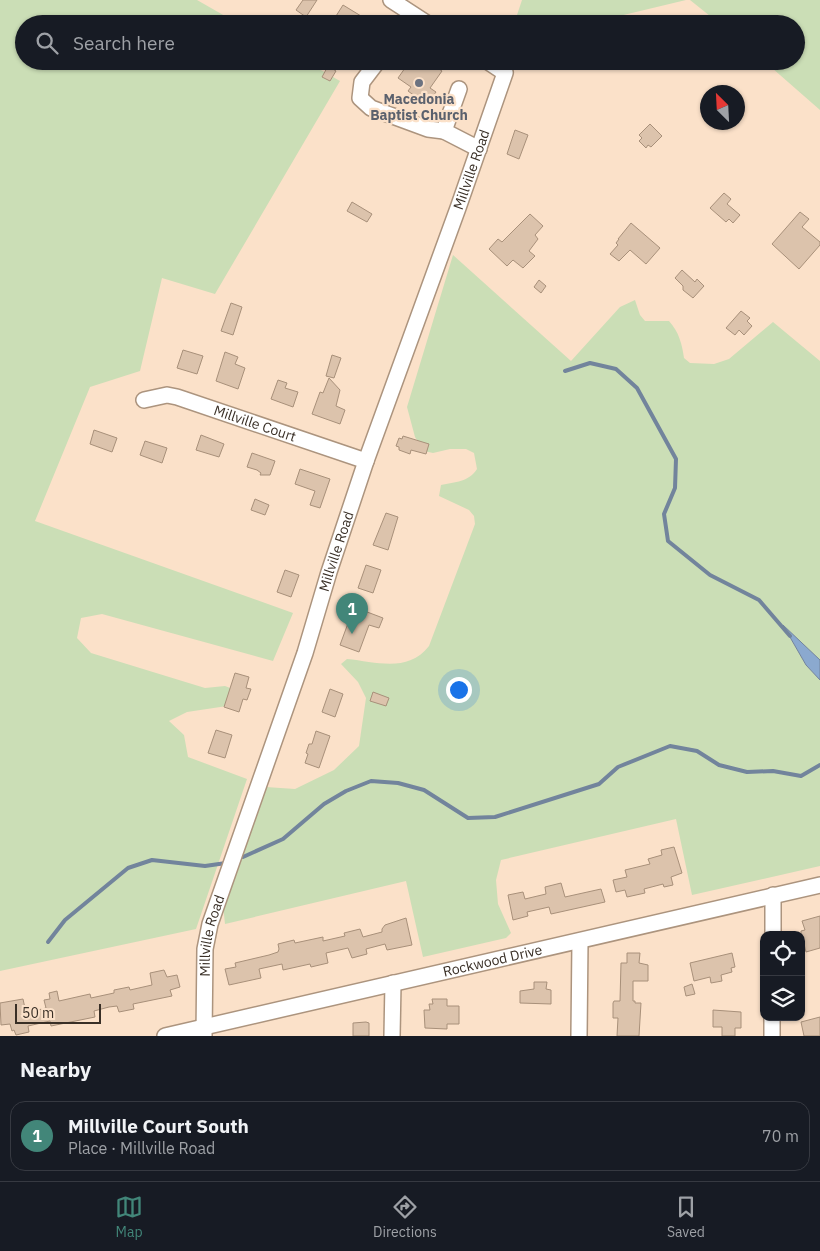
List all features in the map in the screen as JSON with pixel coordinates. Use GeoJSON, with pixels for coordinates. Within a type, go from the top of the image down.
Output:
{"type":"FeatureCollection","features":[{"type":"Feature","properties":{"kind":"street"},"geometry":{"type":"LineString","coordinates":[[391,0],[414,15]]}},
{"type":"Feature","properties":{"kind":"street"},"geometry":{"type":"LineString","coordinates":[[371,70],[362,82],[360,98],[371,108],[428,129],[444,131],[479,149]]}},
{"type":"Feature","properties":{"kind":"street","name":"Millville Road"},"geometry":{"type":"LineString","coordinates":[[204,1031],[205,949],[210,924],[305,653],[329,572],[366,461],[505,73],[500,70]]}},
{"type":"Feature","properties":{"kind":"street"},"geometry":{"type":"LineString","coordinates":[[444,131],[459,90]]}},
{"type":"Feature","properties":{"kind":"street","name":"Millville Court"},"geometry":{"type":"LineString","coordinates":[[144,400],[168,395],[177,397],[366,461]]}},
{"type":"Feature","properties":{"kind":"street","name":"Rockwood Drive"},"geometry":{"type":"LineString","coordinates":[[165,1036],[204,1031],[393,984],[820,885]]}},
{"type":"Feature","properties":{"kind":"street"},"geometry":{"type":"LineString","coordinates":[[773,895],[773,931]]}},
{"type":"Feature","properties":{"kind":"street"},"geometry":{"type":"LineString","coordinates":[[579,1036],[580,941]]}},
{"type":"Feature","properties":{"kind":"street"},"geometry":{"type":"LineString","coordinates":[[392,1036],[393,984]]}},
{"type":"Feature","properties":{"kind":"street"},"geometry":{"type":"LineString","coordinates":[[772,1021],[772,1036]]}},
{"type":"Feature","properties":{"kind":"green space"},"geometry":{"type":"Polygon","coordinates":[[[0,0],[197,0],[223,15],[15,15],[15,70],[321,70],[340,81],[215,294],[162,278],[140,371],[90,387],[35,521],[293,613],[273,661],[102,614],[81,618],[77,638],[91,653],[205,688],[225,686],[243,693],[227,706],[187,712],[169,721],[184,735],[188,757],[247,779],[196,929],[0,971],[0,0]]]}},
{"type":"Feature","properties":{"kind":"green space"},"geometry":{"type":"Polygon","coordinates":[[[522,0],[686,0],[624,15],[517,15],[522,0]]]}},
{"type":"Feature","properties":{"kind":"green space"},"geometry":{"type":"Polygon","coordinates":[[[690,0],[820,0],[820,110],[774,70],[805,70],[805,15],[709,15],[690,0]]]}},
{"type":"Feature","properties":{"kind":"green space"},"geometry":{"type":"Polygon","coordinates":[[[453,255],[571,361],[620,307],[635,300],[640,315],[645,321],[669,321],[680,338],[684,358],[690,363],[714,364],[729,359],[773,322],[820,361],[820,660],[784,627],[806,665],[820,680],[820,866],[692,895],[676,819],[501,860],[496,880],[498,904],[511,933],[506,938],[423,957],[406,881],[225,924],[223,905],[266,787],[295,789],[334,770],[359,746],[366,698],[358,682],[341,664],[347,659],[391,664],[402,663],[412,660],[429,646],[475,524],[474,516],[469,510],[439,496],[441,485],[461,481],[474,473],[477,469],[474,453],[466,449],[450,449],[433,453],[424,451],[415,437],[407,407],[453,255]]]}},
{"type":"Feature","properties":{"kind":"water"},"geometry":{"type":"Polygon","coordinates":[[[783,625],[820,660],[820,680],[806,665],[783,625]]]}},
{"type":"Feature","properties":{"kind":"building"},"geometry":{"type":"Polygon","coordinates":[[[303,0],[317,0],[307,15],[303,15],[296,10],[303,0]]]}},
{"type":"Feature","properties":{"kind":"building"},"geometry":{"type":"Polygon","coordinates":[[[343,5],[359,15],[337,15],[343,5]]]}},
{"type":"Feature","properties":{"kind":"building"},"geometry":{"type":"Polygon","coordinates":[[[326,70],[336,71],[330,81],[322,77],[326,70]]]}},
{"type":"Feature","properties":{"kind":"building","name":"Macedonia Baptist Church"},"geometry":{"type":"Polygon","coordinates":[[[404,70],[442,71],[430,88],[436,92],[427,105],[408,91],[411,87],[398,78],[404,70]]]}},
{"type":"Feature","properties":{"kind":"building"},"geometry":{"type":"Polygon","coordinates":[[[650,124],[662,136],[651,147],[648,145],[646,148],[639,141],[642,138],[639,135],[650,124]]]}},
{"type":"Feature","properties":{"kind":"building"},"geometry":{"type":"Polygon","coordinates":[[[515,130],[528,135],[519,159],[507,154],[515,130]]]}},
{"type":"Feature","properties":{"kind":"building"},"geometry":{"type":"Polygon","coordinates":[[[724,193],[731,199],[727,204],[740,215],[733,223],[729,219],[726,222],[710,208],[724,193]]]}},
{"type":"Feature","properties":{"kind":"building"},"geometry":{"type":"Polygon","coordinates":[[[352,202],[372,214],[367,222],[347,211],[352,202]]]}},
{"type":"Feature","properties":{"kind":"building"},"geometry":{"type":"Polygon","coordinates":[[[800,212],[809,219],[802,227],[820,242],[820,245],[799,269],[772,244],[800,212]]]}},
{"type":"Feature","properties":{"kind":"building"},"geometry":{"type":"Polygon","coordinates":[[[530,214],[543,226],[535,235],[538,239],[529,251],[535,256],[523,268],[513,260],[507,266],[489,249],[498,239],[502,242],[530,214]]]}},
{"type":"Feature","properties":{"kind":"building"},"geometry":{"type":"Polygon","coordinates":[[[631,223],[660,248],[646,264],[630,250],[619,261],[610,254],[618,245],[616,243],[618,239],[631,223]]]}},
{"type":"Feature","properties":{"kind":"building"},"geometry":{"type":"Polygon","coordinates":[[[682,270],[695,282],[697,279],[704,286],[693,298],[683,290],[683,286],[675,278],[682,270]]]}},
{"type":"Feature","properties":{"kind":"building"},"geometry":{"type":"Polygon","coordinates":[[[539,280],[546,286],[541,293],[534,287],[539,280]]]}},
{"type":"Feature","properties":{"kind":"building"},"geometry":{"type":"Polygon","coordinates":[[[231,303],[242,307],[233,335],[221,331],[231,303]]]}},
{"type":"Feature","properties":{"kind":"building"},"geometry":{"type":"Polygon","coordinates":[[[741,311],[750,318],[747,321],[752,326],[744,335],[739,330],[735,335],[726,328],[741,311]]]}},
{"type":"Feature","properties":{"kind":"building"},"geometry":{"type":"Polygon","coordinates":[[[183,350],[203,356],[197,374],[177,368],[183,350]]]}},
{"type":"Feature","properties":{"kind":"building"},"geometry":{"type":"Polygon","coordinates":[[[225,352],[238,357],[235,364],[245,368],[238,389],[216,381],[225,352]]]}},
{"type":"Feature","properties":{"kind":"building"},"geometry":{"type":"Polygon","coordinates":[[[332,355],[341,358],[334,378],[326,376],[332,355]]]}},
{"type":"Feature","properties":{"kind":"building"},"geometry":{"type":"Polygon","coordinates":[[[329,378],[340,390],[336,406],[345,410],[340,424],[312,414],[320,392],[323,393],[329,378]]]}},
{"type":"Feature","properties":{"kind":"building"},"geometry":{"type":"Polygon","coordinates":[[[278,380],[287,383],[285,388],[298,392],[293,407],[271,399],[278,380]]]}},
{"type":"Feature","properties":{"kind":"building"},"geometry":{"type":"Polygon","coordinates":[[[94,430],[117,438],[112,452],[90,444],[94,430]]]}},
{"type":"Feature","properties":{"kind":"building"},"geometry":{"type":"Polygon","coordinates":[[[201,435],[224,444],[219,457],[196,450],[201,435]]]}},
{"type":"Feature","properties":{"kind":"building"},"geometry":{"type":"Polygon","coordinates":[[[403,436],[429,444],[426,454],[411,450],[410,454],[399,450],[399,447],[396,446],[399,438],[402,439],[403,436]]]}},
{"type":"Feature","properties":{"kind":"building"},"geometry":{"type":"Polygon","coordinates":[[[145,441],[167,448],[162,463],[140,455],[145,441]]]}},
{"type":"Feature","properties":{"kind":"building"},"geometry":{"type":"Polygon","coordinates":[[[252,453],[275,461],[270,475],[260,475],[261,473],[257,470],[247,467],[252,453]]]}},
{"type":"Feature","properties":{"kind":"building"},"geometry":{"type":"Polygon","coordinates":[[[300,469],[330,479],[320,508],[310,505],[315,491],[295,484],[300,469]]]}},
{"type":"Feature","properties":{"kind":"building"},"geometry":{"type":"Polygon","coordinates":[[[255,499],[269,505],[265,515],[251,510],[255,499]]]}},
{"type":"Feature","properties":{"kind":"building"},"geometry":{"type":"Polygon","coordinates":[[[386,513],[398,517],[388,550],[373,545],[386,513]]]}},
{"type":"Feature","properties":{"kind":"building"},"geometry":{"type":"Polygon","coordinates":[[[366,565],[381,570],[373,593],[358,588],[366,565]]]}},
{"type":"Feature","properties":{"kind":"building"},"geometry":{"type":"Polygon","coordinates":[[[285,570],[299,575],[291,597],[277,592],[285,570]]]}},
{"type":"Feature","properties":{"kind":"building"},"geometry":{"type":"Polygon","coordinates":[[[354,607],[383,618],[379,628],[369,625],[359,652],[340,645],[354,607]]]}},
{"type":"Feature","properties":{"kind":"building"},"geometry":{"type":"Polygon","coordinates":[[[235,673],[249,677],[246,688],[251,689],[247,700],[243,699],[239,712],[224,707],[235,673]]]}},
{"type":"Feature","properties":{"kind":"building"},"geometry":{"type":"Polygon","coordinates":[[[330,689],[343,694],[335,717],[322,712],[330,689]]]}},
{"type":"Feature","properties":{"kind":"building"},"geometry":{"type":"Polygon","coordinates":[[[373,692],[389,698],[386,706],[370,701],[373,692]]]}},
{"type":"Feature","properties":{"kind":"building"},"geometry":{"type":"Polygon","coordinates":[[[216,730],[232,735],[225,758],[208,753],[216,730]]]}},
{"type":"Feature","properties":{"kind":"building"},"geometry":{"type":"Polygon","coordinates":[[[316,731],[330,736],[319,768],[305,763],[309,744],[312,744],[316,731]]]}},
{"type":"Feature","properties":{"kind":"building"},"geometry":{"type":"Polygon","coordinates":[[[674,847],[682,873],[671,877],[673,885],[664,887],[663,884],[644,889],[645,893],[627,897],[625,890],[616,892],[613,880],[627,877],[625,870],[650,864],[648,859],[662,855],[661,850],[674,847]]]}},
{"type":"Feature","properties":{"kind":"building"},"geometry":{"type":"Polygon","coordinates":[[[561,883],[565,897],[601,889],[605,902],[551,914],[549,907],[527,912],[528,916],[513,920],[508,895],[523,892],[525,899],[546,894],[545,887],[561,883]]]}},
{"type":"Feature","properties":{"kind":"building"},"geometry":{"type":"Polygon","coordinates":[[[820,916],[820,948],[806,952],[805,931],[801,931],[805,930],[802,921],[820,916]]]}},
{"type":"Feature","properties":{"kind":"building"},"geometry":{"type":"Polygon","coordinates":[[[406,918],[412,945],[387,950],[385,944],[366,949],[367,954],[352,958],[348,948],[326,953],[328,963],[311,967],[310,964],[283,970],[282,964],[259,969],[261,978],[229,985],[225,969],[236,967],[235,963],[278,952],[278,944],[294,940],[295,943],[323,937],[323,941],[345,936],[344,933],[360,929],[363,937],[382,932],[385,925],[406,918]]]}},
{"type":"Feature","properties":{"kind":"building"},"geometry":{"type":"Polygon","coordinates":[[[627,953],[640,953],[639,963],[648,965],[648,981],[633,981],[633,1001],[641,1003],[639,1036],[617,1036],[618,1018],[613,1018],[613,1003],[614,1001],[620,1001],[621,963],[627,963],[627,953]]]}},
{"type":"Feature","properties":{"kind":"building"},"geometry":{"type":"Polygon","coordinates":[[[732,953],[735,967],[731,968],[732,972],[721,975],[722,981],[711,983],[710,977],[694,981],[690,963],[732,953]]]}},
{"type":"Feature","properties":{"kind":"building"},"geometry":{"type":"Polygon","coordinates":[[[164,970],[167,977],[177,975],[180,987],[170,990],[172,996],[133,1004],[134,1009],[119,1012],[117,1006],[109,1007],[94,1011],[95,1017],[51,1026],[50,1021],[28,1026],[29,1032],[16,1035],[14,1030],[12,1031],[10,1024],[1,1025],[0,1003],[23,999],[26,1013],[46,1008],[44,1000],[50,999],[49,993],[57,991],[59,1001],[90,994],[91,998],[114,993],[114,990],[129,987],[130,990],[152,985],[150,973],[164,970]]]}},
{"type":"Feature","properties":{"kind":"building"},"geometry":{"type":"Polygon","coordinates":[[[534,982],[547,982],[546,989],[551,990],[551,1004],[520,1003],[520,991],[534,989],[534,982]]]}},
{"type":"Feature","properties":{"kind":"building"},"geometry":{"type":"Polygon","coordinates":[[[692,984],[695,994],[686,996],[684,987],[692,984]]]}},
{"type":"Feature","properties":{"kind":"building"},"geometry":{"type":"Polygon","coordinates":[[[432,999],[447,999],[447,1006],[459,1006],[459,1024],[447,1024],[447,1029],[425,1028],[424,1010],[430,1010],[429,1004],[433,1004],[432,999]]]}},
{"type":"Feature","properties":{"kind":"building"},"geometry":{"type":"Polygon","coordinates":[[[713,1010],[741,1012],[741,1028],[735,1028],[735,1036],[722,1036],[722,1027],[713,1027],[713,1010]]]}},
{"type":"Feature","properties":{"kind":"building"},"geometry":{"type":"Polygon","coordinates":[[[820,1017],[820,1036],[804,1036],[801,1022],[820,1017]]]}},
{"type":"Feature","properties":{"kind":"building"},"geometry":{"type":"Polygon","coordinates":[[[353,1023],[369,1023],[369,1036],[353,1036],[353,1023]]]}},
{"type":"Feature","properties":{"kind":"waterway"},"geometry":{"type":"LineString","coordinates":[[565,371],[590,363],[616,369],[637,388],[676,459],[675,488],[664,514],[668,541],[710,575],[759,600],[790,636]]}},
{"type":"Feature","properties":{"kind":"waterway"},"geometry":{"type":"LineString","coordinates":[[243,857],[283,839],[324,804],[346,791],[371,781],[398,783],[424,790],[468,818],[495,817],[599,784],[618,767],[670,746],[697,751],[719,765],[747,772],[773,771],[801,776],[820,765]]}},
{"type":"Feature","properties":{"kind":"waterway"},"geometry":{"type":"LineString","coordinates":[[48,942],[65,920],[128,868],[152,860],[205,866],[226,863]]}},
{"type":"Feature","properties":{"kind":"place","name":"Macedonia Baptist Church"},"geometry":{"type":"Point","coordinates":[419,83]}},
{"type":"Feature","properties":{"kind":"place","name":"Millville Court South"},"geometry":{"type":"Point","coordinates":[352,634]}}]}
